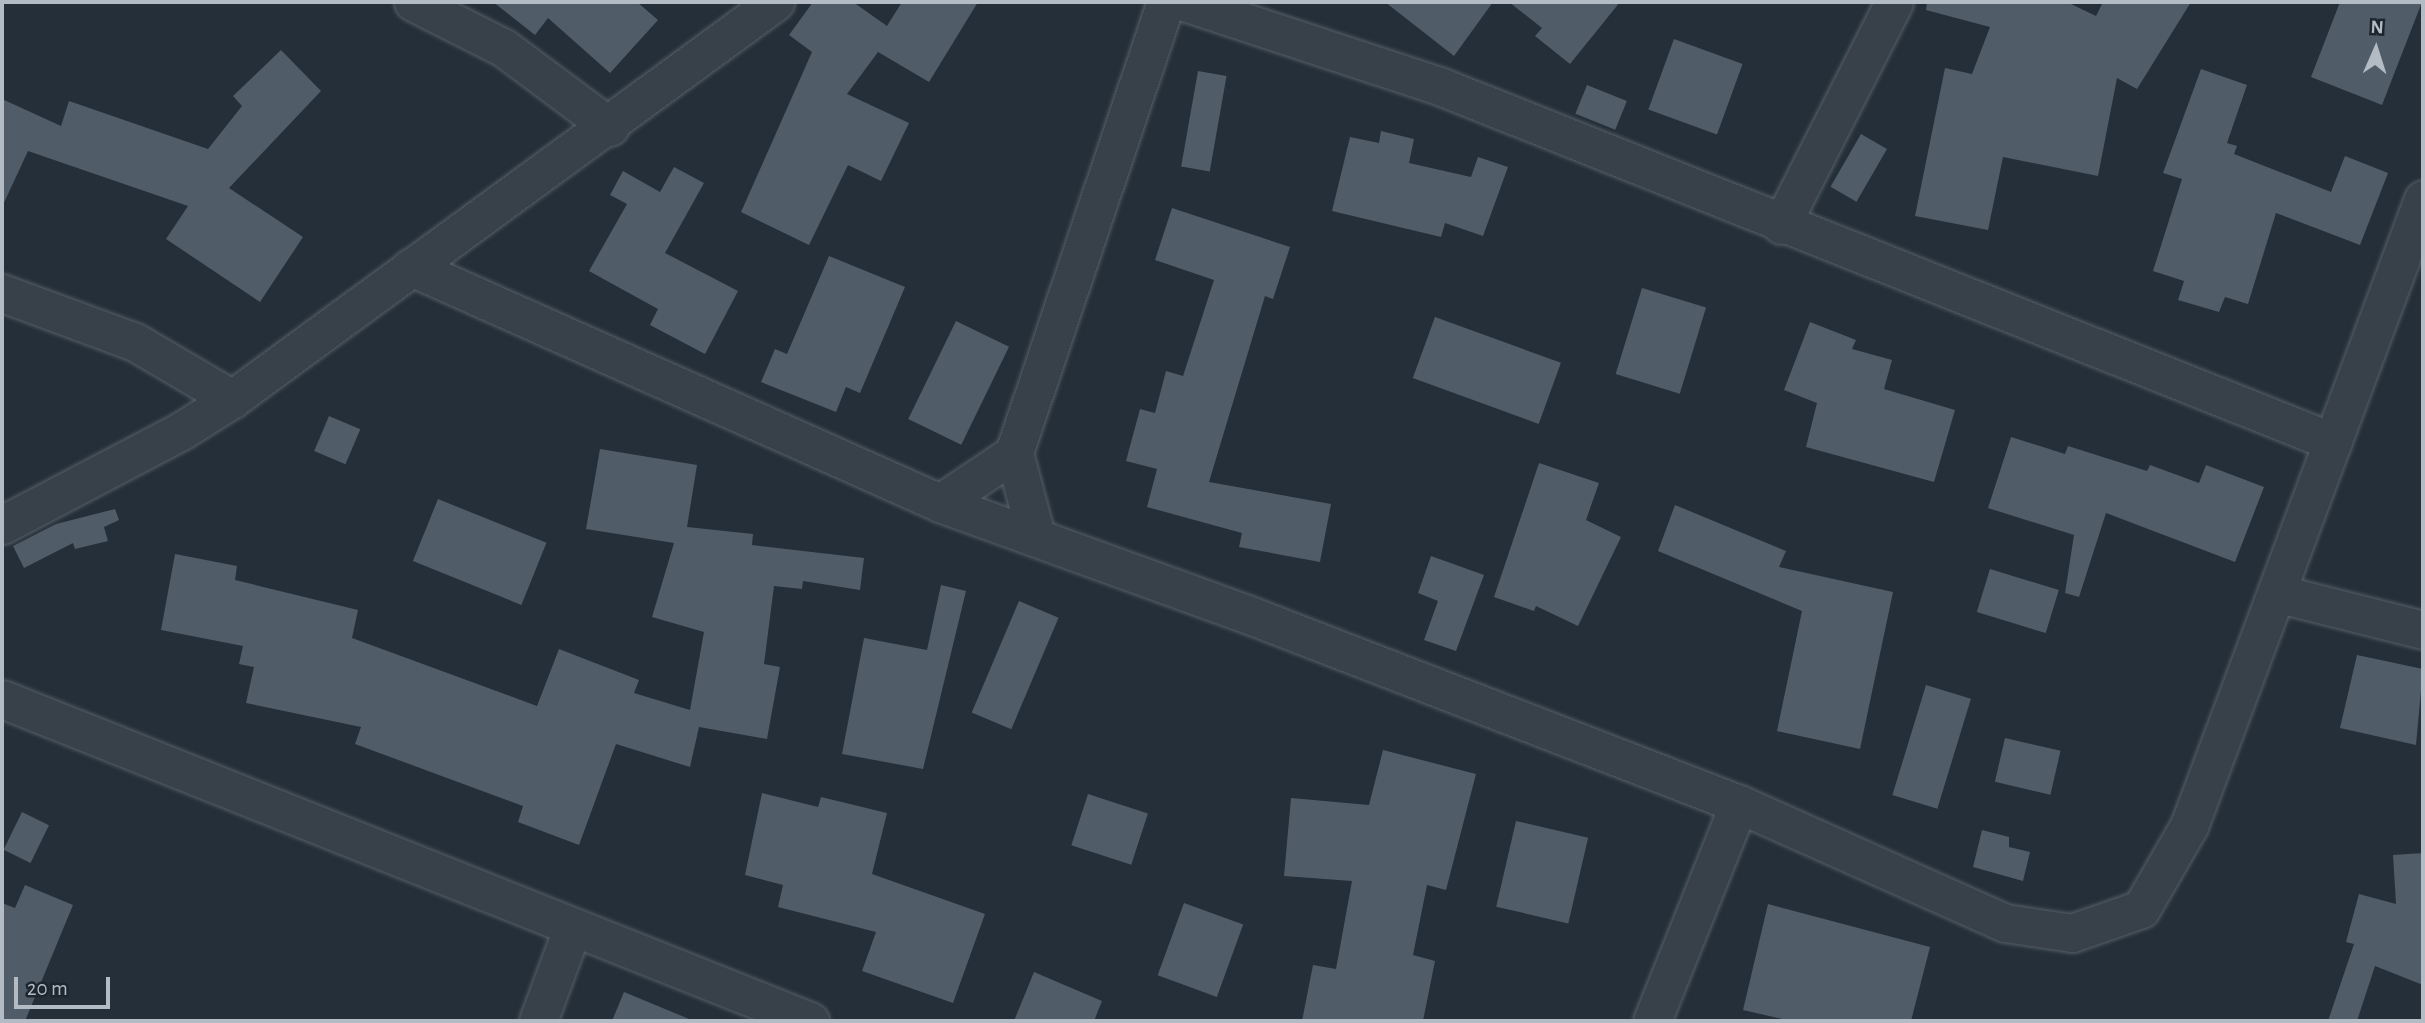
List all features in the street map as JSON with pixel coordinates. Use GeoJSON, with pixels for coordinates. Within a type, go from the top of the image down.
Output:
{"type":"FeatureCollection","features":[{"type":"Feature","properties":{"kind":"street"},"geometry":{"type":"LineString","coordinates":[[412,2],[504,48],[610,127]]}},
{"type":"Feature","properties":{"kind":"street"},"geometry":{"type":"LineString","coordinates":[[2,525],[181,431],[232,399],[411,267],[610,127],[775,2]]}},
{"type":"Feature","properties":{"kind":"street"},"geometry":{"type":"LineString","coordinates":[[1035,537],[1014,453],[1166,2]]}},
{"type":"Feature","properties":{"kind":"street"},"geometry":{"type":"LineString","coordinates":[[1184,2],[1442,87],[1781,225],[2333,442]]}},
{"type":"Feature","properties":{"kind":"street"},"geometry":{"type":"LineString","coordinates":[[1781,225],[1894,2]]}},
{"type":"Feature","properties":{"kind":"street"},"geometry":{"type":"LineString","coordinates":[[411,267],[940,503],[1739,804],[2005,923],[2072,933],[2141,909],[2189,826],[2243,673],[2280,594],[2423,199]]}},
{"type":"Feature","properties":{"kind":"street"},"geometry":{"type":"LineString","coordinates":[[2,293],[135,342],[185,367],[232,399]]}},
{"type":"Feature","properties":{"kind":"street"},"geometry":{"type":"LineString","coordinates":[[181,431],[185,367]]}},
{"type":"Feature","properties":{"kind":"street"},"geometry":{"type":"LineString","coordinates":[[940,503],[1014,453]]}},
{"type":"Feature","properties":{"kind":"street"},"geometry":{"type":"LineString","coordinates":[[2280,594],[2423,630]]}},
{"type":"Feature","properties":{"kind":"street"},"geometry":{"type":"LineString","coordinates":[[2,699],[572,929],[810,1021]]}},
{"type":"Feature","properties":{"kind":"street"},"geometry":{"type":"LineString","coordinates":[[1652,1021],[1739,804]]}},
{"type":"Feature","properties":{"kind":"street"},"geometry":{"type":"LineString","coordinates":[[538,1021],[572,929]]}},
{"type":"Feature","properties":{"kind":"building"},"geometry":{"type":"Polygon","coordinates":[[[493,2],[637,2],[658,20],[610,73],[548,18],[535,35],[493,2]]]}},
{"type":"Feature","properties":{"kind":"building"},"geometry":{"type":"Polygon","coordinates":[[[813,2],[853,2],[887,26],[902,2],[978,2],[929,82],[878,52],[847,94],[909,123],[881,181],[848,165],[809,245],[741,212],[812,52],[789,35],[813,2]]]}},
{"type":"Feature","properties":{"kind":"building"},"geometry":{"type":"Polygon","coordinates":[[[1385,2],[1493,2],[1454,56],[1385,2]]]}},
{"type":"Feature","properties":{"kind":"building"},"geometry":{"type":"Polygon","coordinates":[[[1509,2],[1620,2],[1570,64],[1535,36],[1542,28],[1509,2]]]}},
{"type":"Feature","properties":{"kind":"building"},"geometry":{"type":"Polygon","coordinates":[[[1927,2],[2067,2],[2096,16],[2103,2],[2191,2],[2137,89],[2117,78],[2098,176],[2003,157],[1988,230],[1915,216],[1945,68],[1972,74],[1990,27],[1926,10],[1927,2]]]}},
{"type":"Feature","properties":{"kind":"building"},"geometry":{"type":"Polygon","coordinates":[[[2340,2],[2422,2],[2382,105],[2311,77],[2340,2]]]}},
{"type":"Feature","properties":{"kind":"building"},"geometry":{"type":"Polygon","coordinates":[[[1674,39],[1743,64],[1717,134],[1648,109],[1674,39]]]}},
{"type":"Feature","properties":{"kind":"building"},"geometry":{"type":"Polygon","coordinates":[[[281,50],[321,91],[229,188],[303,237],[260,302],[166,239],[188,206],[28,151],[2,207],[2,99],[61,126],[69,101],[208,149],[242,106],[233,96],[281,50]]]}},
{"type":"Feature","properties":{"kind":"building"},"geometry":{"type":"Polygon","coordinates":[[[2201,69],[2247,85],[2227,143],[2237,146],[2234,154],[2331,192],[2345,156],[2388,173],[2360,245],[2276,213],[2248,304],[2225,297],[2219,312],[2178,300],[2184,281],[2153,271],[2182,179],[2163,173],[2201,69]]]}},
{"type":"Feature","properties":{"kind":"building"},"geometry":{"type":"Polygon","coordinates":[[[1198,71],[1227,76],[1210,172],[1181,167],[1198,71]]]}},
{"type":"Feature","properties":{"kind":"building"},"geometry":{"type":"Polygon","coordinates":[[[1587,85],[1627,101],[1615,130],[1575,114],[1587,85]]]}},
{"type":"Feature","properties":{"kind":"building"},"geometry":{"type":"Polygon","coordinates":[[[1381,131],[1414,139],[1409,163],[1471,177],[1478,157],[1508,167],[1483,236],[1445,223],[1441,237],[1332,211],[1350,137],[1379,143],[1381,131]]]}},
{"type":"Feature","properties":{"kind":"building"},"geometry":{"type":"Polygon","coordinates":[[[1861,134],[1887,149],[1856,202],[1830,187],[1861,134]]]}},
{"type":"Feature","properties":{"kind":"building"},"geometry":{"type":"Polygon","coordinates":[[[674,167],[704,183],[665,253],[738,291],[705,354],[650,325],[658,309],[589,271],[627,204],[610,195],[623,171],[660,192],[674,167]]]}},
{"type":"Feature","properties":{"kind":"building"},"geometry":{"type":"Polygon","coordinates":[[[1172,208],[1290,247],[1273,299],[1265,296],[1209,482],[1331,504],[1320,562],[1239,547],[1242,533],[1147,507],[1157,469],[1126,461],[1140,409],[1155,413],[1166,371],[1183,376],[1214,280],[1155,260],[1172,208]]]}},
{"type":"Feature","properties":{"kind":"building"},"geometry":{"type":"Polygon","coordinates":[[[829,256],[905,287],[860,393],[846,387],[836,412],[761,382],[775,349],[787,354],[829,256]]]}},
{"type":"Feature","properties":{"kind":"building"},"geometry":{"type":"Polygon","coordinates":[[[1642,288],[1706,308],[1680,394],[1616,374],[1642,288]]]}},
{"type":"Feature","properties":{"kind":"building"},"geometry":{"type":"Polygon","coordinates":[[[1435,317],[1561,363],[1539,424],[1413,378],[1435,317]]]}},
{"type":"Feature","properties":{"kind":"building"},"geometry":{"type":"Polygon","coordinates":[[[956,321],[1009,347],[961,445],[908,419],[956,321]]]}},
{"type":"Feature","properties":{"kind":"building"},"geometry":{"type":"Polygon","coordinates":[[[1810,322],[1856,340],[1852,349],[1892,360],[1884,389],[1955,410],[1934,482],[1806,447],[1817,403],[1784,390],[1810,322]]]}},
{"type":"Feature","properties":{"kind":"building"},"geometry":{"type":"Polygon","coordinates":[[[329,416],[360,429],[345,464],[314,451],[329,416]]]}},
{"type":"Feature","properties":{"kind":"building"},"geometry":{"type":"Polygon","coordinates":[[[2011,437],[2065,454],[2068,446],[2147,471],[2150,465],[2199,483],[2206,465],[2264,487],[2235,562],[2106,513],[2079,597],[2065,593],[2074,535],[1988,508],[2011,437]]]}},
{"type":"Feature","properties":{"kind":"building"},"geometry":{"type":"Polygon","coordinates":[[[600,449],[697,465],[687,527],[753,534],[752,545],[864,558],[860,590],[803,581],[802,589],[774,586],[764,664],[780,667],[767,739],[699,727],[690,767],[616,744],[579,845],[518,822],[523,806],[355,744],[361,727],[246,703],[254,667],[239,664],[243,646],[161,630],[175,554],[237,566],[235,580],[358,610],[352,638],[537,706],[559,649],[639,680],[634,693],[690,710],[704,632],[652,617],[674,543],[586,529],[600,449]]]}},
{"type":"Feature","properties":{"kind":"building"},"geometry":{"type":"Polygon","coordinates":[[[1539,463],[1599,483],[1586,520],[1621,537],[1578,626],[1536,606],[1534,611],[1494,597],[1539,463]]]}},
{"type":"Feature","properties":{"kind":"building"},"geometry":{"type":"Polygon","coordinates":[[[438,499],[546,543],[521,605],[413,561],[438,499]]]}},
{"type":"Feature","properties":{"kind":"building"},"geometry":{"type":"Polygon","coordinates":[[[1675,505],[1786,551],[1779,567],[1893,592],[1860,749],[1777,731],[1802,611],[1658,551],[1675,505]]]}},
{"type":"Feature","properties":{"kind":"building"},"geometry":{"type":"Polygon","coordinates":[[[115,509],[119,520],[104,527],[108,541],[75,549],[73,543],[24,568],[13,546],[56,524],[115,509]]]}},
{"type":"Feature","properties":{"kind":"building"},"geometry":{"type":"Polygon","coordinates":[[[1431,556],[1484,575],[1456,651],[1424,640],[1438,601],[1418,593],[1431,556]]]}},
{"type":"Feature","properties":{"kind":"building"},"geometry":{"type":"Polygon","coordinates":[[[1990,569],[2059,590],[2046,633],[1977,612],[1990,569]]]}},
{"type":"Feature","properties":{"kind":"building"},"geometry":{"type":"Polygon","coordinates":[[[941,585],[966,591],[923,769],[842,754],[864,638],[927,650],[941,585]]]}},
{"type":"Feature","properties":{"kind":"building"},"geometry":{"type":"Polygon","coordinates":[[[1019,601],[1059,618],[1011,729],[972,712],[1019,601]]]}},
{"type":"Feature","properties":{"kind":"building"},"geometry":{"type":"Polygon","coordinates":[[[2357,655],[2423,669],[2416,745],[2340,728],[2357,655]]]}},
{"type":"Feature","properties":{"kind":"building"},"geometry":{"type":"Polygon","coordinates":[[[1926,685],[1971,699],[1937,809],[1892,795],[1926,685]]]}},
{"type":"Feature","properties":{"kind":"building"},"geometry":{"type":"Polygon","coordinates":[[[2005,738],[2061,751],[2050,795],[1995,782],[2005,738]]]}},
{"type":"Feature","properties":{"kind":"building"},"geometry":{"type":"Polygon","coordinates":[[[1383,750],[1476,774],[1446,890],[1427,885],[1413,955],[1435,961],[1423,1021],[1302,1021],[1313,965],[1336,969],[1352,881],[1284,876],[1291,798],[1369,805],[1383,750]]]}},
{"type":"Feature","properties":{"kind":"building"},"geometry":{"type":"Polygon","coordinates":[[[762,793],[818,807],[821,797],[887,813],[872,874],[985,914],[953,1003],[862,971],[876,932],[778,907],[783,885],[745,875],[762,793]]]}},
{"type":"Feature","properties":{"kind":"building"},"geometry":{"type":"Polygon","coordinates":[[[1088,794],[1148,813],[1131,865],[1071,845],[1088,794]]]}},
{"type":"Feature","properties":{"kind":"building"},"geometry":{"type":"Polygon","coordinates":[[[22,812],[49,825],[31,863],[4,850],[22,812]]]}},
{"type":"Feature","properties":{"kind":"building"},"geometry":{"type":"Polygon","coordinates":[[[1516,821],[1588,838],[1568,923],[1496,907],[1516,821]]]}},
{"type":"Feature","properties":{"kind":"building"},"geometry":{"type":"Polygon","coordinates":[[[1982,830],[2009,837],[2009,847],[2030,852],[2023,881],[1973,867],[1982,830]]]}},
{"type":"Feature","properties":{"kind":"building"},"geometry":{"type":"Polygon","coordinates":[[[2423,853],[2423,985],[2375,966],[2357,1021],[2328,1021],[2354,944],[2346,942],[2359,894],[2396,904],[2393,855],[2423,853]]]}},
{"type":"Feature","properties":{"kind":"building"},"geometry":{"type":"Polygon","coordinates":[[[25,885],[73,905],[25,1021],[2,1021],[2,903],[15,908],[25,885]]]}},
{"type":"Feature","properties":{"kind":"building"},"geometry":{"type":"Polygon","coordinates":[[[1184,903],[1243,925],[1217,997],[1158,975],[1184,903]]]}},
{"type":"Feature","properties":{"kind":"building"},"geometry":{"type":"Polygon","coordinates":[[[1768,904],[1930,947],[1911,1021],[1791,1021],[1743,1010],[1768,904]]]}},
{"type":"Feature","properties":{"kind":"building"},"geometry":{"type":"Polygon","coordinates":[[[1034,972],[1102,1001],[1094,1021],[1014,1021],[1034,972]]]}},
{"type":"Feature","properties":{"kind":"building"},"geometry":{"type":"Polygon","coordinates":[[[624,992],[694,1021],[612,1021],[624,992]]]}}]}
